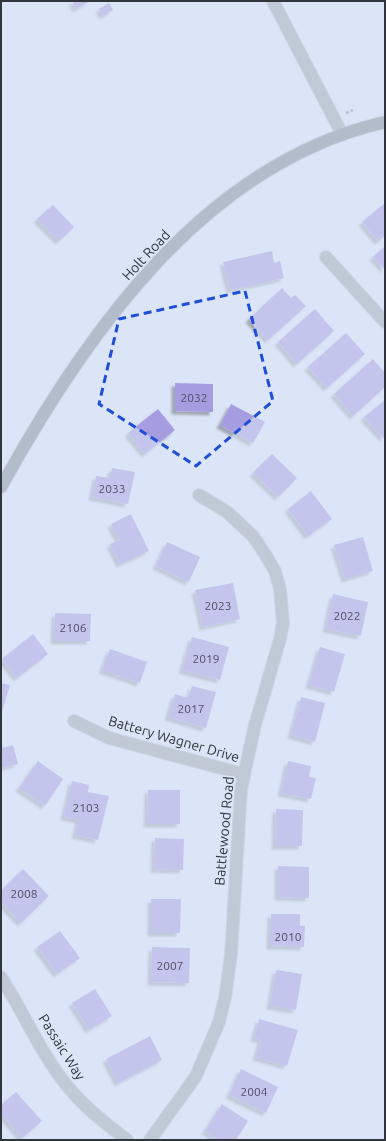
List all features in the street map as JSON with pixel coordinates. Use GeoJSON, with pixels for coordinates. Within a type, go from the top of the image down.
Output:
{"type":"FeatureCollection","features":[{"type":"Feature","properties":{"kind":"street"},"geometry":{"type":"LineString","coordinates":[[273,1],[342,134]]}},
{"type":"Feature","properties":{"kind":"street","name":"Holt Road"},"geometry":{"type":"LineString","coordinates":[[1,488],[41,418],[72,370],[114,312],[175,245],[205,216],[263,173],[287,159],[342,134],[385,122]]}},
{"type":"Feature","properties":{"kind":"street"},"geometry":{"type":"LineString","coordinates":[[326,257],[385,322]]}},
{"type":"Feature","properties":{"kind":"street","name":"Battlewood Road"},"geometry":{"type":"LineString","coordinates":[[150,1140],[196,1076],[208,1051],[219,1022],[225,998],[231,955],[243,774],[283,623],[280,589],[275,571],[265,554],[253,536],[227,512],[199,495]]}},
{"type":"Feature","properties":{"kind":"street","name":"Battery Wagner Drive"},"geometry":{"type":"LineString","coordinates":[[74,721],[109,738],[243,774]]}},
{"type":"Feature","properties":{"kind":"street","name":"Passaic Way"},"geometry":{"type":"LineString","coordinates":[[1,977],[55,1069],[75,1095],[95,1116],[127,1140]]}},
{"type":"Feature","properties":{"kind":"highlighted area"},"geometry":{"type":"Polygon","coordinates":[[[245,291],[273,401],[196,466],[99,404],[119,319],[245,291]]]}},
{"type":"Feature","properties":{"kind":"building"},"geometry":{"type":"Polygon","coordinates":[[[72,1],[90,1],[76,9],[72,1]]]}},
{"type":"Feature","properties":{"kind":"building"},"geometry":{"type":"Polygon","coordinates":[[[109,3],[113,10],[103,16],[99,9],[109,3]]]}},
{"type":"Feature","properties":{"kind":"building"},"geometry":{"type":"Polygon","coordinates":[[[385,203],[385,236],[378,241],[362,222],[385,203]]]}},
{"type":"Feature","properties":{"kind":"building"},"geometry":{"type":"Polygon","coordinates":[[[53,205],[74,227],[59,241],[37,219],[53,205]]]}},
{"type":"Feature","properties":{"kind":"building"},"geometry":{"type":"Polygon","coordinates":[[[385,246],[385,270],[373,257],[385,246]]]}},
{"type":"Feature","properties":{"kind":"building"},"geometry":{"type":"Polygon","coordinates":[[[272,251],[274,263],[280,261],[284,278],[230,290],[223,262],[272,251]]]}},
{"type":"Feature","properties":{"kind":"building"},"geometry":{"type":"Polygon","coordinates":[[[282,288],[291,298],[295,295],[306,306],[268,340],[249,319],[282,288]]]}},
{"type":"Feature","properties":{"kind":"building"},"geometry":{"type":"Polygon","coordinates":[[[315,309],[334,331],[297,364],[278,342],[315,309]]]}},
{"type":"Feature","properties":{"kind":"building"},"geometry":{"type":"Polygon","coordinates":[[[346,333],[365,354],[327,388],[308,367],[346,333]]]}},
{"type":"Feature","properties":{"kind":"building"},"geometry":{"type":"Polygon","coordinates":[[[373,359],[385,373],[385,387],[353,416],[334,394],[373,359]]]}},
{"type":"Feature","properties":{"kind":"building"},"geometry":{"type":"Polygon","coordinates":[[[175,383],[213,384],[213,412],[175,411],[175,383]]]}},
{"type":"Feature","properties":{"kind":"building"},"geometry":{"type":"Polygon","coordinates":[[[385,400],[385,437],[383,438],[364,417],[385,400]]]}},
{"type":"Feature","properties":{"kind":"building"},"geometry":{"type":"Polygon","coordinates":[[[231,404],[265,422],[253,443],[220,425],[231,404]]]}},
{"type":"Feature","properties":{"kind":"building"},"geometry":{"type":"Polygon","coordinates":[[[158,409],[175,430],[145,454],[128,433],[158,409]]]}},
{"type":"Feature","properties":{"kind":"building"},"geometry":{"type":"Polygon","coordinates":[[[272,454],[297,478],[278,497],[253,473],[272,454]]]}},
{"type":"Feature","properties":{"kind":"building"},"geometry":{"type":"Polygon","coordinates":[[[112,468],[135,472],[128,504],[92,497],[96,476],[110,478],[112,468]]]}},
{"type":"Feature","properties":{"kind":"building"},"geometry":{"type":"Polygon","coordinates":[[[311,491],[332,519],[308,536],[288,509],[311,491]]]}},
{"type":"Feature","properties":{"kind":"building"},"geometry":{"type":"Polygon","coordinates":[[[131,514],[149,551],[120,564],[110,544],[119,540],[111,524],[131,514]]]}},
{"type":"Feature","properties":{"kind":"building"},"geometry":{"type":"Polygon","coordinates":[[[363,537],[373,571],[345,579],[334,545],[363,537]]]}},
{"type":"Feature","properties":{"kind":"building"},"geometry":{"type":"Polygon","coordinates":[[[167,542],[200,557],[189,582],[156,566],[167,542]]]}},
{"type":"Feature","properties":{"kind":"building"},"geometry":{"type":"Polygon","coordinates":[[[233,583],[240,619],[203,627],[195,590],[233,583]]]}},
{"type":"Feature","properties":{"kind":"building"},"geometry":{"type":"Polygon","coordinates":[[[333,594],[368,602],[361,636],[326,629],[333,594]]]}},
{"type":"Feature","properties":{"kind":"building"},"geometry":{"type":"Polygon","coordinates":[[[55,613],[91,614],[90,641],[54,641],[55,613]]]}},
{"type":"Feature","properties":{"kind":"building"},"geometry":{"type":"Polygon","coordinates":[[[33,634],[48,654],[17,678],[2,659],[33,634]]]}},
{"type":"Feature","properties":{"kind":"building"},"geometry":{"type":"Polygon","coordinates":[[[192,637],[229,647],[220,680],[182,670],[192,637]]]}},
{"type":"Feature","properties":{"kind":"building"},"geometry":{"type":"Polygon","coordinates":[[[320,647],[345,654],[334,692],[309,685],[320,647]]]}},
{"type":"Feature","properties":{"kind":"building"},"geometry":{"type":"Polygon","coordinates":[[[110,649],[147,662],[140,683],[102,670],[110,649]]]}},
{"type":"Feature","properties":{"kind":"building"},"geometry":{"type":"Polygon","coordinates":[[[1,683],[10,685],[1,715],[1,683]]]}},
{"type":"Feature","properties":{"kind":"building"},"geometry":{"type":"Polygon","coordinates":[[[192,686],[216,692],[206,728],[168,717],[175,694],[188,698],[192,686]]]}},
{"type":"Feature","properties":{"kind":"building"},"geometry":{"type":"Polygon","coordinates":[[[301,697],[325,703],[315,742],[291,735],[301,697]]]}},
{"type":"Feature","properties":{"kind":"building"},"geometry":{"type":"Polygon","coordinates":[[[1,743],[3,748],[13,745],[18,764],[1,768],[1,743]]]}},
{"type":"Feature","properties":{"kind":"building"},"geometry":{"type":"Polygon","coordinates":[[[38,761],[63,779],[45,806],[19,788],[38,761]]]}},
{"type":"Feature","properties":{"kind":"building"},"geometry":{"type":"Polygon","coordinates":[[[288,761],[311,766],[309,777],[316,778],[311,799],[281,793],[288,761]]]}},
{"type":"Feature","properties":{"kind":"building"},"geometry":{"type":"Polygon","coordinates":[[[72,781],[89,785],[88,792],[109,796],[98,840],[75,835],[79,820],[64,817],[72,781]]]}},
{"type":"Feature","properties":{"kind":"building"},"geometry":{"type":"Polygon","coordinates":[[[148,790],[180,790],[180,824],[147,824],[148,790]]]}},
{"type":"Feature","properties":{"kind":"building"},"geometry":{"type":"Polygon","coordinates":[[[276,809],[303,810],[302,846],[275,846],[276,809]]]}},
{"type":"Feature","properties":{"kind":"building"},"geometry":{"type":"Polygon","coordinates":[[[155,838],[184,839],[183,870],[154,869],[155,838]]]}},
{"type":"Feature","properties":{"kind":"building"},"geometry":{"type":"Polygon","coordinates":[[[278,866],[309,867],[309,898],[278,897],[278,866]]]}},
{"type":"Feature","properties":{"kind":"building"},"geometry":{"type":"Polygon","coordinates":[[[23,869],[49,896],[21,923],[1,902],[1,891],[23,869]]]}},
{"type":"Feature","properties":{"kind":"building"},"geometry":{"type":"Polygon","coordinates":[[[151,899],[181,899],[180,933],[151,933],[151,899]]]}},
{"type":"Feature","properties":{"kind":"building"},"geometry":{"type":"Polygon","coordinates":[[[271,914],[300,914],[300,926],[305,926],[304,947],[270,946],[271,914]]]}},
{"type":"Feature","properties":{"kind":"building"},"geometry":{"type":"Polygon","coordinates":[[[60,931],[80,958],[57,974],[37,947],[60,931]]]}},
{"type":"Feature","properties":{"kind":"building"},"geometry":{"type":"Polygon","coordinates":[[[152,947],[190,948],[189,983],[151,982],[152,947]]]}},
{"type":"Feature","properties":{"kind":"building"},"geometry":{"type":"Polygon","coordinates":[[[276,970],[302,974],[296,1010],[270,1006],[276,970]]]}},
{"type":"Feature","properties":{"kind":"building"},"geometry":{"type":"Polygon","coordinates":[[[95,989],[112,1016],[89,1030],[72,1003],[95,989]]]}},
{"type":"Feature","properties":{"kind":"building"},"geometry":{"type":"Polygon","coordinates":[[[259,1019],[298,1030],[287,1066],[256,1057],[261,1040],[254,1038],[259,1019]]]}},
{"type":"Feature","properties":{"kind":"building"},"geometry":{"type":"Polygon","coordinates":[[[150,1036],[162,1060],[118,1083],[106,1059],[150,1036]]]}},
{"type":"Feature","properties":{"kind":"building"},"geometry":{"type":"Polygon","coordinates":[[[241,1069],[278,1087],[266,1113],[229,1095],[241,1069]]]}},
{"type":"Feature","properties":{"kind":"building"},"geometry":{"type":"Polygon","coordinates":[[[16,1092],[42,1121],[22,1138],[1,1113],[1,1105],[16,1092]]]}},
{"type":"Feature","properties":{"kind":"building"},"geometry":{"type":"Polygon","coordinates":[[[222,1104],[248,1121],[236,1140],[218,1140],[205,1131],[222,1104]]]}}]}
